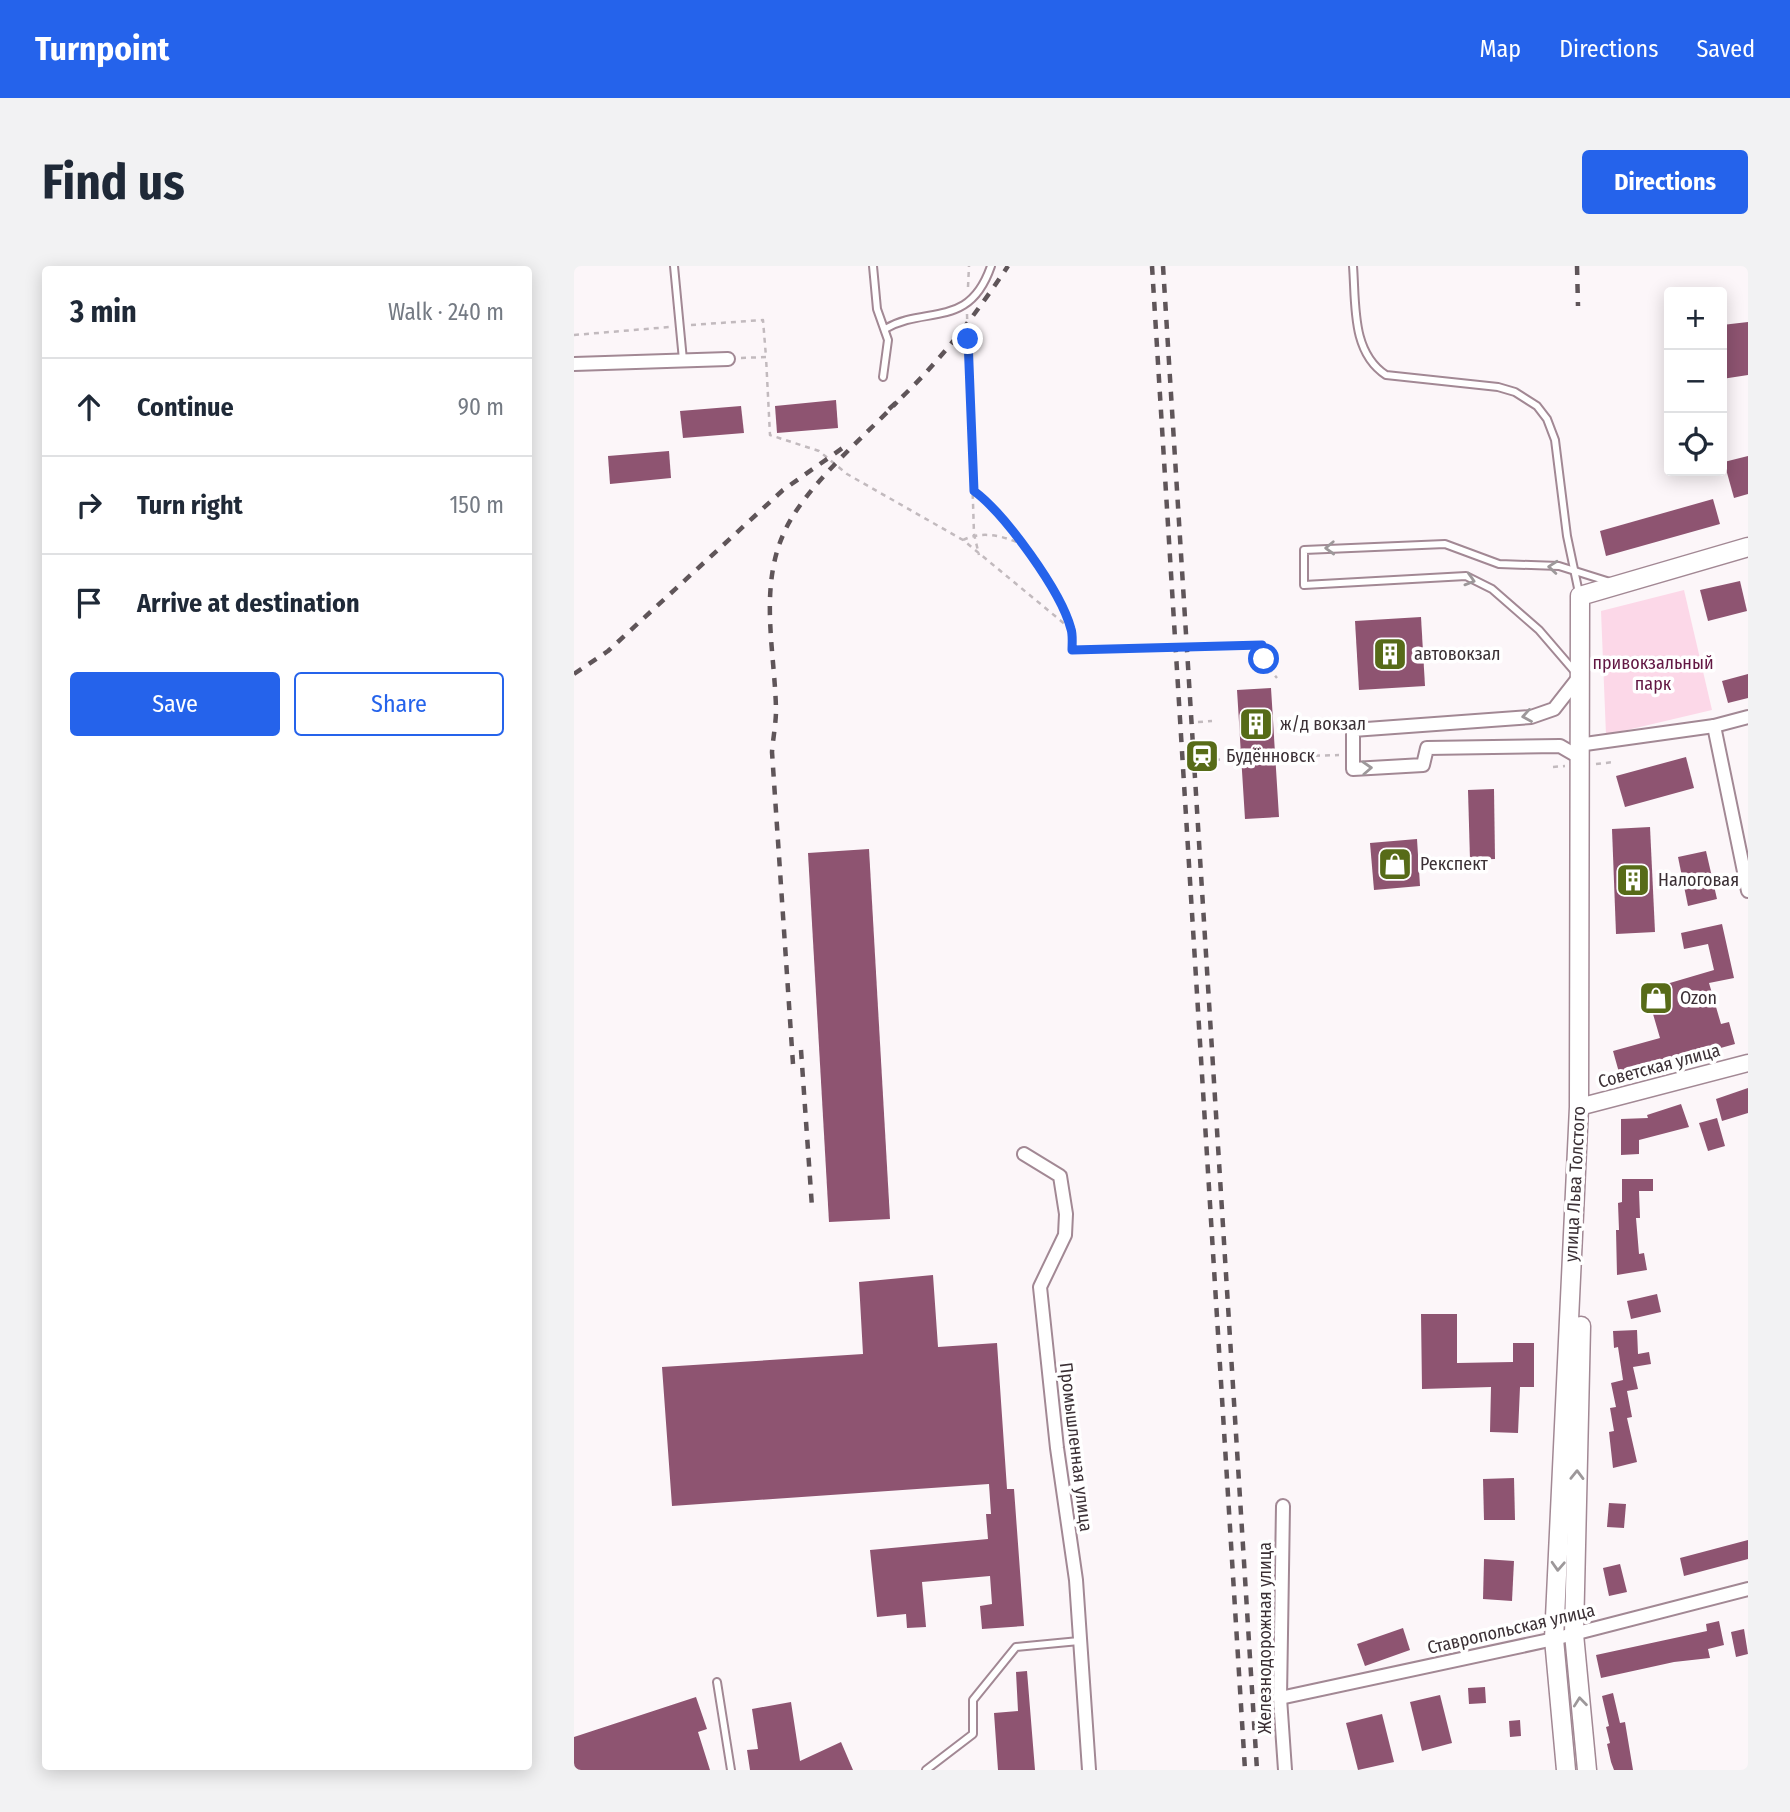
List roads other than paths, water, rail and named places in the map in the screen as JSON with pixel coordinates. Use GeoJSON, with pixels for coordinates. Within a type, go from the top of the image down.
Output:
{"type":"FeatureCollection","features":[{"type":"Feature","properties":{"kind":"main road"},"geometry":{"type":"LineString","coordinates":[[1580,596],[1748,547]]}},
{"type":"Feature","properties":{"kind":"main road","name":"улица Льва Толстого"},"geometry":{"type":"LineString","coordinates":[[1580,596],[1578,751],[1582,1106],[1574,1634],[1587,1770]]}},
{"type":"Feature","properties":{"kind":"main road","name":"улица Льва Толстого"},"geometry":{"type":"LineString","coordinates":[[1566,1770],[1554,1639],[1582,1106]]}},
{"type":"Feature","properties":{"kind":"street"},"geometry":{"type":"LineString","coordinates":[[574,364],[728,359]]}},
{"type":"Feature","properties":{"kind":"street"},"geometry":{"type":"LineString","coordinates":[[1579,677],[1554,709],[1531,717],[1353,730],[1353,769],[1423,765],[1427,748],[1560,746],[1578,751],[1714,726],[1748,717]]}},
{"type":"Feature","properties":{"kind":"street"},"geometry":{"type":"LineString","coordinates":[[1714,726],[1748,891]]}},
{"type":"Feature","properties":{"kind":"street","name":"Советская улица"},"geometry":{"type":"LineString","coordinates":[[1582,1106],[1748,1063]]}},
{"type":"Feature","properties":{"kind":"street","name":"Промышленная улица"},"geometry":{"type":"LineString","coordinates":[[1024,1154],[1060,1176],[1066,1214],[1065,1235],[1040,1287],[1081,1640],[1089,1770]]}},
{"type":"Feature","properties":{"kind":"street","name":"Железнодорожная улица"},"geometry":{"type":"LineString","coordinates":[[1283,1506],[1280,1698],[1285,1770]]}},
{"type":"Feature","properties":{"kind":"street","name":"Ставропольская улица"},"geometry":{"type":"LineString","coordinates":[[1280,1698],[1554,1639],[1748,1589]]}},
{"type":"Feature","properties":{"kind":"lane"},"geometry":{"type":"LineString","coordinates":[[674,266],[683,360]]}},
{"type":"Feature","properties":{"kind":"lane"},"geometry":{"type":"LineString","coordinates":[[873,266],[877,309],[888,340],[883,377]]}},
{"type":"Feature","properties":{"kind":"lane"},"geometry":{"type":"LineString","coordinates":[[885,329],[897,322],[942,315],[966,303],[984,284],[991,266]]}},
{"type":"Feature","properties":{"kind":"lane"},"geometry":{"type":"LineString","coordinates":[[1353,266],[1362,347],[1371,365],[1386,375],[1515,392],[1537,406],[1548,419],[1555,440],[1567,536],[1580,596]]}},
{"type":"Feature","properties":{"kind":"lane"},"geometry":{"type":"LineString","coordinates":[[1579,677],[1539,630],[1492,589],[1466,576],[1304,585],[1304,550],[1445,544],[1499,564],[1559,566],[1618,585]]}},
{"type":"Feature","properties":{"kind":"lane"},"geometry":{"type":"LineString","coordinates":[[926,1770],[973,1734],[973,1700],[1016,1647],[1081,1640]]}},
{"type":"Feature","properties":{"kind":"lane"},"geometry":{"type":"LineString","coordinates":[[717,1682],[731,1770]]}},
{"type":"Feature","properties":{"kind":"railway"},"geometry":{"type":"LineString","coordinates":[[889,409],[923,376],[953,341],[1008,266]]}},
{"type":"Feature","properties":{"kind":"railway"},"geometry":{"type":"LineString","coordinates":[[1152,266],[1245,1770]]}},
{"type":"Feature","properties":{"kind":"railway"},"geometry":{"type":"LineString","coordinates":[[1163,266],[1257,1770]]}},
{"type":"Feature","properties":{"kind":"railway"},"geometry":{"type":"LineString","coordinates":[[1577,266],[1578,306]]}},
{"type":"Feature","properties":{"kind":"railway"},"geometry":{"type":"LineString","coordinates":[[793,1064],[772,752],[776,710],[770,622],[772,578],[783,535],[804,500],[834,465],[897,402]]}},
{"type":"Feature","properties":{"kind":"railway"},"geometry":{"type":"LineString","coordinates":[[574,674],[608,651],[783,490],[844,447]]}},
{"type":"Feature","properties":{"kind":"railway"},"geometry":{"type":"LineString","coordinates":[[801,1050],[812,1207]]}},
{"type":"Feature","properties":{"kind":"place","name":"автовокзал"},"geometry":{"type":"Point","coordinates":[1390,654]}},
{"type":"Feature","properties":{"kind":"place","name":"ж/д вокзал"},"geometry":{"type":"Point","coordinates":[1256,724]}},
{"type":"Feature","properties":{"kind":"place","name":"Будённовск"},"geometry":{"type":"Point","coordinates":[1202,756]}},
{"type":"Feature","properties":{"kind":"place","name":"Рекспект"},"geometry":{"type":"Point","coordinates":[1395,864]}},
{"type":"Feature","properties":{"kind":"place","name":"Налоговая"},"geometry":{"type":"Point","coordinates":[1633,880]}},
{"type":"Feature","properties":{"kind":"place","name":"Ozon"},"geometry":{"type":"Point","coordinates":[1656,998]}},
{"type":"Feature","properties":{"kind":"park label","name":"привокзальный парк"},"geometry":{"type":"Point","coordinates":[1653,673]}}]}
